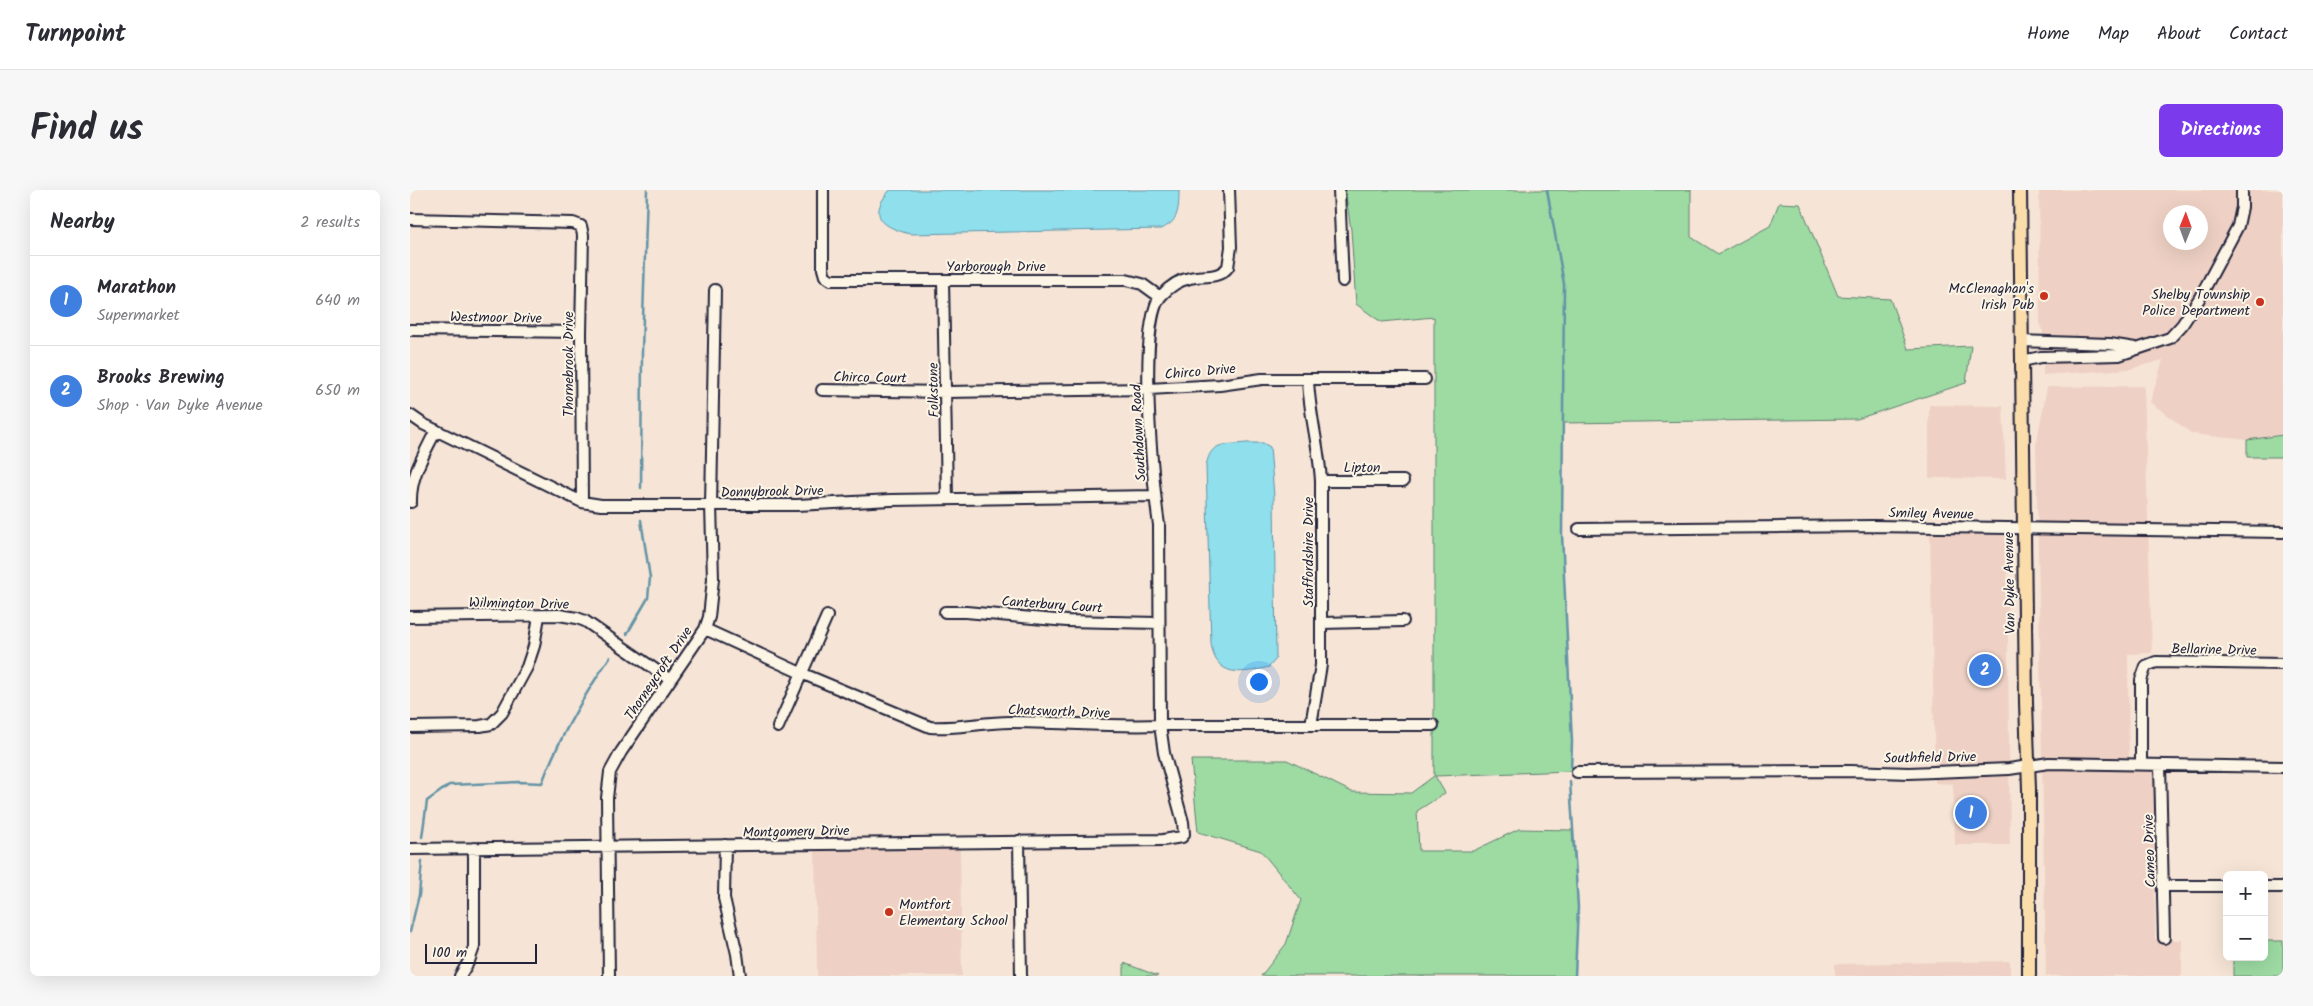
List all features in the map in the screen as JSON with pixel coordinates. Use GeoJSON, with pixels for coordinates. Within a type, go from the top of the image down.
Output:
{"type":"FeatureCollection","features":[{"type":"Feature","properties":{"kind":"main road","name":"Van Dyke Avenue"},"geometry":{"type":"LineString","coordinates":[[2020,190],[2029,976]]}},
{"type":"Feature","properties":{"kind":"street","name":"Yarborough Drive"},"geometry":{"type":"LineString","coordinates":[[823,190],[823,269],[827,278],[834,281],[1126,280],[1142,284],[1160,297]]}},
{"type":"Feature","properties":{"kind":"street"},"geometry":{"type":"LineString","coordinates":[[1160,297],[1183,280],[1214,276],[1220,274],[1228,267],[1231,248],[1229,190]]}},
{"type":"Feature","properties":{"kind":"street"},"geometry":{"type":"LineString","coordinates":[[1339,190],[1343,281]]}},
{"type":"Feature","properties":{"kind":"street"},"geometry":{"type":"LineString","coordinates":[[2022,361],[2041,357],[2119,355],[2170,338],[2182,325],[2194,306],[2238,226],[2242,208],[2242,190]]}},
{"type":"Feature","properties":{"kind":"street","name":"Thornebrook Drive"},"geometry":{"type":"LineString","coordinates":[[410,219],[573,223],[581,226],[583,235],[581,332],[582,502]]}},
{"type":"Feature","properties":{"kind":"street","name":"Folkstone"},"geometry":{"type":"LineString","coordinates":[[943,280],[947,392],[947,499]]}},
{"type":"Feature","properties":{"kind":"street","name":"Thorneycroft Drive"},"geometry":{"type":"LineString","coordinates":[[609,976],[607,798],[610,772],[621,752],[669,680],[705,630],[713,592],[712,506],[716,290]]}},
{"type":"Feature","properties":{"kind":"street","name":"Southdown Road"},"geometry":{"type":"LineString","coordinates":[[1160,297],[1150,326],[1149,389],[1155,496],[1159,525],[1160,724],[1164,753],[1183,822],[1184,834],[1182,837]]}},
{"type":"Feature","properties":{"kind":"street","name":"Westmoor Drive"},"geometry":{"type":"LineString","coordinates":[[410,330],[581,332]]}},
{"type":"Feature","properties":{"kind":"street"},"geometry":{"type":"LineString","coordinates":[[2021,341],[2110,344],[2139,348]]}},
{"type":"Feature","properties":{"kind":"street","name":"Chirco Drive"},"geometry":{"type":"LineString","coordinates":[[947,392],[1149,389],[1220,385],[1262,379],[1425,379]]}},
{"type":"Feature","properties":{"kind":"street","name":"Staffordshire Drive"},"geometry":{"type":"LineString","coordinates":[[1308,379],[1310,406],[1320,455],[1321,481],[1321,666],[1311,725]]}},
{"type":"Feature","properties":{"kind":"street","name":"Chirco Court"},"geometry":{"type":"LineString","coordinates":[[822,390],[947,392]]}},
{"type":"Feature","properties":{"kind":"street","name":"Donnybrook Drive"},"geometry":{"type":"LineString","coordinates":[[410,415],[436,430],[582,502],[601,505],[848,504],[891,500],[1155,496]]}},
{"type":"Feature","properties":{"kind":"street"},"geometry":{"type":"LineString","coordinates":[[411,502],[410,494],[414,476],[436,430]]}},
{"type":"Feature","properties":{"kind":"street","name":"Lipton"},"geometry":{"type":"LineString","coordinates":[[1321,481],[1403,481]]}},
{"type":"Feature","properties":{"kind":"street","name":"Smiley Avenue"},"geometry":{"type":"LineString","coordinates":[[1579,530],[1873,526],[2283,532]]}},
{"type":"Feature","properties":{"kind":"street","name":"Canterbury Court"},"geometry":{"type":"LineString","coordinates":[[945,612],[966,612],[1067,621],[1158,623]]}},
{"type":"Feature","properties":{"kind":"street"},"geometry":{"type":"LineString","coordinates":[[410,726],[480,726],[491,724],[502,713],[527,668],[534,646],[538,616]]}},
{"type":"Feature","properties":{"kind":"street","name":"Wilmington Drive"},"geometry":{"type":"LineString","coordinates":[[410,617],[568,616],[585,621],[669,680]]}},
{"type":"Feature","properties":{"kind":"street"},"geometry":{"type":"LineString","coordinates":[[778,727],[828,616]]}},
{"type":"Feature","properties":{"kind":"street"},"geometry":{"type":"LineString","coordinates":[[1322,623],[1403,621]]}},
{"type":"Feature","properties":{"kind":"street","name":"Chatsworth Drive"},"geometry":{"type":"LineString","coordinates":[[705,630],[930,727],[1008,722],[1122,726],[1160,724],[1433,725]]}},
{"type":"Feature","properties":{"kind":"street","name":"Bellarine Drive"},"geometry":{"type":"LineString","coordinates":[[2142,764],[2141,680],[2146,666],[2156,662],[2283,664]]}},
{"type":"Feature","properties":{"kind":"street","name":"Southfield Drive"},"geometry":{"type":"LineString","coordinates":[[1577,772],[1850,771],[1909,773],[2009,769],[2049,763],[2283,767]]}},
{"type":"Feature","properties":{"kind":"street","name":"Cameo Drive"},"geometry":{"type":"LineString","coordinates":[[2160,764],[2164,938]]}},
{"type":"Feature","properties":{"kind":"street","name":"Montgomery Drive"},"geometry":{"type":"LineString","coordinates":[[410,849],[1174,840],[1182,837]]}},
{"type":"Feature","properties":{"kind":"street"},"geometry":{"type":"LineString","coordinates":[[1019,841],[1021,976]]}},
{"type":"Feature","properties":{"kind":"street"},"geometry":{"type":"LineString","coordinates":[[725,845],[724,898],[740,976]]}},
{"type":"Feature","properties":{"kind":"street"},"geometry":{"type":"LineString","coordinates":[[460,976],[469,961],[474,947],[474,848]]}},
{"type":"Feature","properties":{"kind":"street"},"geometry":{"type":"LineString","coordinates":[[2164,886],[2223,886]]}},
{"type":"Feature","properties":{"kind":"street"},"geometry":{"type":"LineString","coordinates":[[2268,887],[2283,887]]}},
{"type":"Feature","properties":{"kind":"shaded area"},"geometry":{"type":"Polygon","coordinates":[[[2039,190],[2283,190],[2283,435],[2247,440],[2192,434],[2150,402],[2163,360],[2130,369],[2043,375],[2043,331],[2040,326],[2039,190]]]}},
{"type":"Feature","properties":{"kind":"shaded area"},"geometry":{"type":"Polygon","coordinates":[[[2144,386],[2152,653],[2128,654],[2129,771],[2154,772],[2155,939],[2182,940],[2182,976],[2046,976],[2036,445],[2047,387],[2144,386]]]}},
{"type":"Feature","properties":{"kind":"shaded area"},"geometry":{"type":"Polygon","coordinates":[[[1929,405],[2003,406],[2006,479],[1929,478],[1929,405]]]}},
{"type":"Feature","properties":{"kind":"shaded area"},"geometry":{"type":"Polygon","coordinates":[[[1930,534],[2007,535],[2010,845],[1955,845],[1953,784],[1935,783],[1930,534]]]}},
{"type":"Feature","properties":{"kind":"shaded area","name":"Montfort Elementary School"},"geometry":{"type":"Polygon","coordinates":[[[815,848],[960,848],[962,976],[817,976],[815,848]]]}},
{"type":"Feature","properties":{"kind":"shaded area"},"geometry":{"type":"Polygon","coordinates":[[[2010,961],[2010,976],[1835,976],[1835,964],[2010,961]]]}},
{"type":"Feature","properties":{"kind":"green space"},"geometry":{"type":"Polygon","coordinates":[[[1345,190],[1691,190],[1691,237],[1718,254],[1770,226],[1779,203],[1800,204],[1838,296],[1890,299],[1908,349],[1971,346],[1966,383],[1857,419],[1563,423],[1562,534],[1572,741],[1571,771],[1435,776],[1445,793],[1417,811],[1419,851],[1473,851],[1519,829],[1572,830],[1578,907],[1575,976],[1261,976],[1286,944],[1301,900],[1261,851],[1198,832],[1191,760],[1287,760],[1352,792],[1411,793],[1434,776],[1434,317],[1381,322],[1356,304],[1351,230],[1345,190]]]}},
{"type":"Feature","properties":{"kind":"green space"},"geometry":{"type":"Polygon","coordinates":[[[2283,435],[2283,457],[2247,457],[2247,440],[2283,435]]]}},
{"type":"Feature","properties":{"kind":"green space"},"geometry":{"type":"Polygon","coordinates":[[[2268,941],[2283,941],[2283,976],[2233,976],[2233,961],[2268,961],[2268,941]]]}},
{"type":"Feature","properties":{"kind":"green space"},"geometry":{"type":"Polygon","coordinates":[[[1124,963],[1158,976],[1124,976],[1124,963]]]}},
{"type":"Feature","properties":{"kind":"water"},"geometry":{"type":"Polygon","coordinates":[[[890,190],[1179,190],[1179,197],[1177,214],[1171,223],[1160,229],[910,234],[892,228],[881,219],[879,207],[890,190]]]}},
{"type":"Feature","properties":{"kind":"water"},"geometry":{"type":"Polygon","coordinates":[[[1246,443],[1263,443],[1270,447],[1274,496],[1276,659],[1269,667],[1240,672],[1224,668],[1218,663],[1211,644],[1206,466],[1211,452],[1215,448],[1246,443]]]}},
{"type":"Feature","properties":{"kind":"waterway"},"geometry":{"type":"LineString","coordinates":[[641,488],[642,351],[647,190]]}},
{"type":"Feature","properties":{"kind":"waterway"},"geometry":{"type":"LineString","coordinates":[[1547,190],[1564,284],[1562,534],[1572,742],[1571,771]]}},
{"type":"Feature","properties":{"kind":"waterway"},"geometry":{"type":"LineString","coordinates":[[627,634],[648,598],[650,578],[641,520]]}},
{"type":"Feature","properties":{"kind":"waterway"},"geometry":{"type":"LineString","coordinates":[[422,837],[427,801],[449,785],[542,783],[572,718],[610,657]]}},
{"type":"Feature","properties":{"kind":"waterway"},"geometry":{"type":"LineString","coordinates":[[1570,782],[1578,907],[1575,976]]}},
{"type":"Feature","properties":{"kind":"waterway"},"geometry":{"type":"LineString","coordinates":[[410,932],[419,895],[422,861]]}},
{"type":"Feature","properties":{"kind":"place","name":"McClenaghan's Irish Pub"},"geometry":{"type":"Point","coordinates":[2044,296]}},
{"type":"Feature","properties":{"kind":"place","name":"Shelby Township Police Department"},"geometry":{"type":"Point","coordinates":[2260,302]}},
{"type":"Feature","properties":{"kind":"place","name":"Brooks Brewing"},"geometry":{"type":"Point","coordinates":[1985,670]}},
{"type":"Feature","properties":{"kind":"place","name":"Marathon"},"geometry":{"type":"Point","coordinates":[1971,813]}},
{"type":"Feature","properties":{"kind":"place","name":"Montfort Elementary School"},"geometry":{"type":"Point","coordinates":[889,912]}}]}
